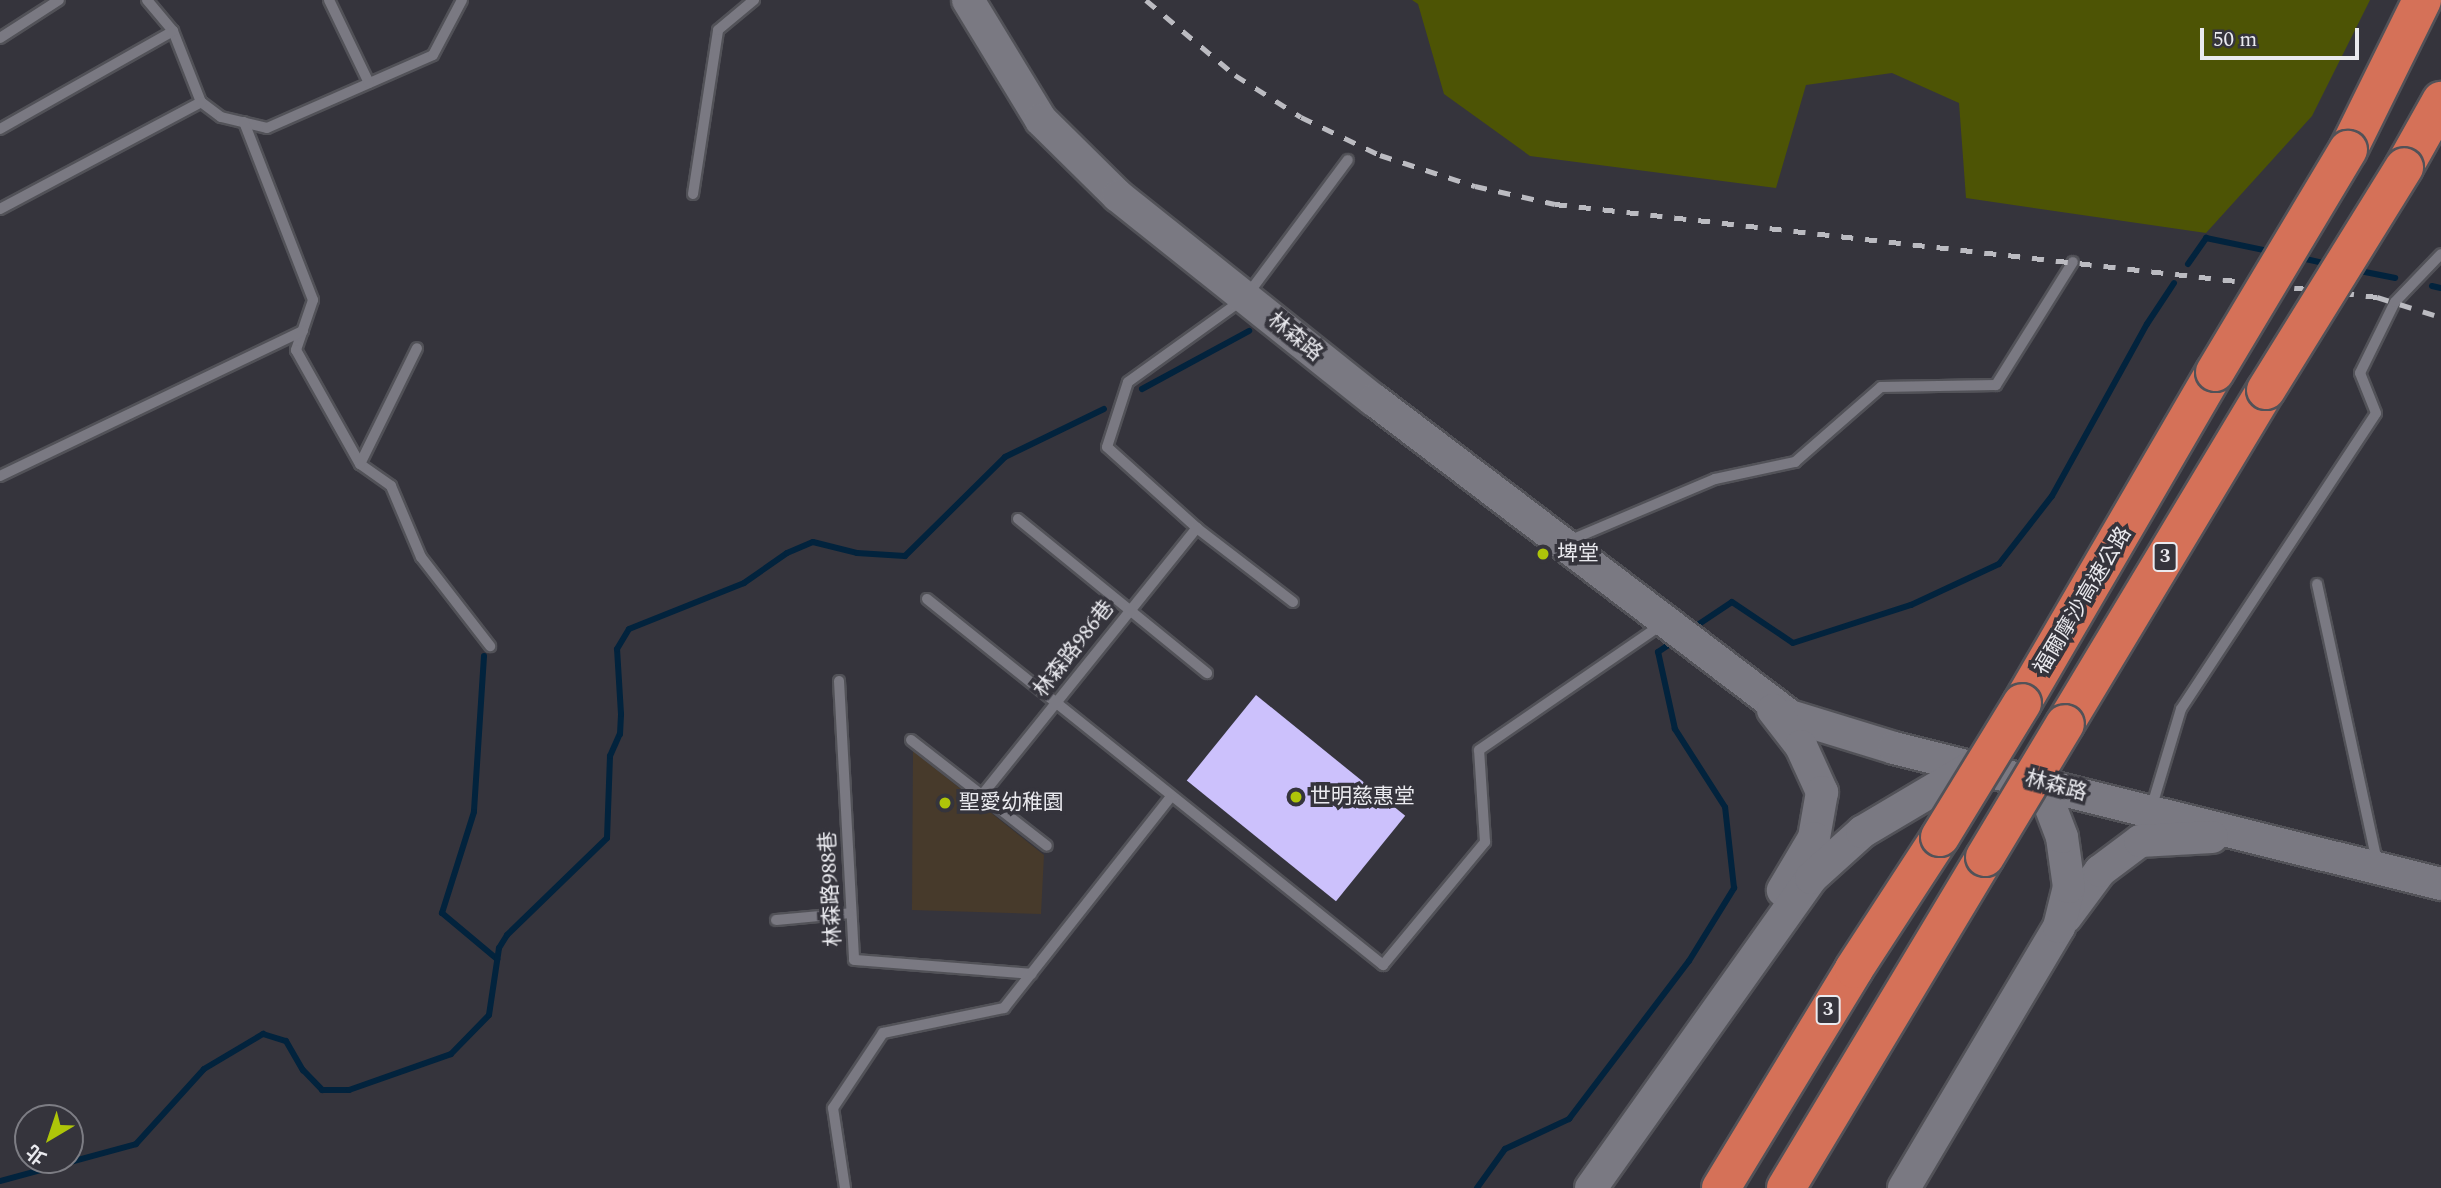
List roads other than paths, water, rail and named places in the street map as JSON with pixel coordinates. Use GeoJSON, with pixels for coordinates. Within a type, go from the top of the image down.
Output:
{"type":"FeatureCollection","features":[{"type":"Feature","properties":{"kind":"highway","name":"福爾摩沙高速公路"},"geometry":{"type":"LineString","coordinates":[[1721,1188],[1854,969],[1941,836],[2022,703],[2348,150],[2422,0]]}},
{"type":"Feature","properties":{"kind":"highway","name":"3"},"geometry":{"type":"LineString","coordinates":[[1786,1188],[2266,390],[2404,167],[2441,101]]}},
{"type":"Feature","properties":{"kind":"highway"},"geometry":{"type":"LineString","coordinates":[[1698,1188],[1854,969]]}},
{"type":"Feature","properties":{"kind":"main road","name":"林森路"},"geometry":{"type":"LineString","coordinates":[[968,0],[1041,120],[1118,197],[1245,298],[1678,629],[1764,699],[1790,716],[1894,748],[1973,765],[2236,835],[2378,866],[2441,884]]}},
{"type":"Feature","properties":{"kind":"main road"},"geometry":{"type":"LineString","coordinates":[[1754,954],[1764,923],[1814,838],[1822,792],[1801,746],[1764,699]]}},
{"type":"Feature","properties":{"kind":"main road"},"geometry":{"type":"LineString","coordinates":[[1591,1188],[1754,954],[1811,878],[1862,832],[1973,765]]}},
{"type":"Feature","properties":{"kind":"main road"},"geometry":{"type":"LineString","coordinates":[[2041,782],[2062,837],[2069,887],[2059,927]]}},
{"type":"Feature","properties":{"kind":"main road"},"geometry":{"type":"LineString","coordinates":[[1904,1188],[2059,927],[2100,871],[2140,841],[2236,835]]}},
{"type":"Feature","properties":{"kind":"lane"},"geometry":{"type":"LineString","coordinates":[[0,38],[59,0]]}},
{"type":"Feature","properties":{"kind":"lane"},"geometry":{"type":"LineString","coordinates":[[147,0],[173,31],[201,102],[221,117],[267,128],[433,55],[462,0]]}},
{"type":"Feature","properties":{"kind":"lane"},"geometry":{"type":"LineString","coordinates":[[329,0],[369,83]]}},
{"type":"Feature","properties":{"kind":"lane"},"geometry":{"type":"LineString","coordinates":[[693,194],[718,30],[754,0]]}},
{"type":"Feature","properties":{"kind":"lane"},"geometry":{"type":"LineString","coordinates":[[0,129],[173,31]]}},
{"type":"Feature","properties":{"kind":"lane"},"geometry":{"type":"LineString","coordinates":[[0,209],[201,102]]}},
{"type":"Feature","properties":{"kind":"lane"},"geometry":{"type":"LineString","coordinates":[[244,122],[313,300],[296,350],[360,464],[391,486],[421,557],[489,646]]}},
{"type":"Feature","properties":{"kind":"lane"},"geometry":{"type":"LineString","coordinates":[[1293,602],[1197,528],[1107,447],[1128,382],[1245,298],[1348,160]]}},
{"type":"Feature","properties":{"kind":"lane"},"geometry":{"type":"LineString","coordinates":[[2150,811],[2181,709],[2376,412],[2360,373],[2395,302],[2441,254]]}},
{"type":"Feature","properties":{"kind":"lane"},"geometry":{"type":"LineString","coordinates":[[1564,543],[1715,479],[1795,463],[1881,387],[1996,386],[2073,262]]}},
{"type":"Feature","properties":{"kind":"lane"},"geometry":{"type":"LineString","coordinates":[[0,476],[303,331]]}},
{"type":"Feature","properties":{"kind":"lane"},"geometry":{"type":"LineString","coordinates":[[360,464],[417,348]]}},
{"type":"Feature","properties":{"kind":"lane"},"geometry":{"type":"LineString","coordinates":[[1018,519],[1207,673]]}},
{"type":"Feature","properties":{"kind":"lane","name":"林森路986巷"},"geometry":{"type":"LineString","coordinates":[[982,795],[1129,609],[1197,528]]}},
{"type":"Feature","properties":{"kind":"lane"},"geometry":{"type":"LineString","coordinates":[[2317,584],[2378,866]]}},
{"type":"Feature","properties":{"kind":"lane"},"geometry":{"type":"LineString","coordinates":[[927,599],[1057,702],[1170,798],[1384,965],[1485,842],[1479,750],[1678,629]]}},
{"type":"Feature","properties":{"kind":"lane","name":"林森路988巷"},"geometry":{"type":"LineString","coordinates":[[839,681],[854,960],[1031,974]]}},
{"type":"Feature","properties":{"kind":"lane"},"geometry":{"type":"LineString","coordinates":[[911,740],[1047,846]]}},
{"type":"Feature","properties":{"kind":"lane"},"geometry":{"type":"LineString","coordinates":[[845,1188],[832,1108],[883,1033],[1004,1008],[1170,798]]}},
{"type":"Feature","properties":{"kind":"lane"},"geometry":{"type":"LineString","coordinates":[[776,920],[851,913]]}},
{"type":"Feature","properties":{"kind":"waterway"},"geometry":{"type":"LineString","coordinates":[[2188,264],[2206,238],[2273,252]]}},
{"type":"Feature","properties":{"kind":"waterway"},"geometry":{"type":"LineString","coordinates":[[2297,257],[2328,264]]}},
{"type":"Feature","properties":{"kind":"waterway"},"geometry":{"type":"LineString","coordinates":[[2355,270],[2395,278]]}},
{"type":"Feature","properties":{"kind":"waterway"},"geometry":{"type":"LineString","coordinates":[[1690,630],[1732,602],[1793,643],[1911,605],[1999,564],[2052,496],[2147,324],[2174,283]]}},
{"type":"Feature","properties":{"kind":"waterway"},"geometry":{"type":"LineString","coordinates":[[2432,286],[2441,288]]}},
{"type":"Feature","properties":{"kind":"waterway"},"geometry":{"type":"LineString","coordinates":[[1142,389],[1249,331]]}},
{"type":"Feature","properties":{"kind":"waterway"},"geometry":{"type":"LineString","coordinates":[[0,1181],[136,1144],[204,1069],[263,1034],[286,1041],[303,1070],[322,1090],[349,1090],[451,1054],[489,1015],[499,948],[507,935],[607,838],[610,756],[620,734],[617,649],[629,629],[744,583],[787,553],[813,542],[857,553],[905,556],[1005,457],[1104,409]]}},
{"type":"Feature","properties":{"kind":"waterway"},"geometry":{"type":"LineString","coordinates":[[1477,1188],[1505,1149],[1569,1119],[1689,961],[1734,888],[1725,807],[1675,729],[1658,652],[1676,640]]}},
{"type":"Feature","properties":{"kind":"waterway"},"geometry":{"type":"LineString","coordinates":[[484,656],[474,812],[442,913],[497,959]]}},
{"type":"Feature","properties":{"kind":"railway"},"geometry":{"type":"LineString","coordinates":[[1146,0],[1235,75],[1301,117],[1380,155],[1475,186],[1555,204],[2377,297],[2441,317]]}},
{"type":"Feature","properties":{"kind":"place","name":"埤堂"},"geometry":{"type":"Point","coordinates":[1543,554]}},
{"type":"Feature","properties":{"kind":"place","name":"世明慈惠堂"},"geometry":{"type":"Point","coordinates":[1296,797]}},
{"type":"Feature","properties":{"kind":"place","name":"聖愛幼稚園"},"geometry":{"type":"Point","coordinates":[945,803]}}]}
